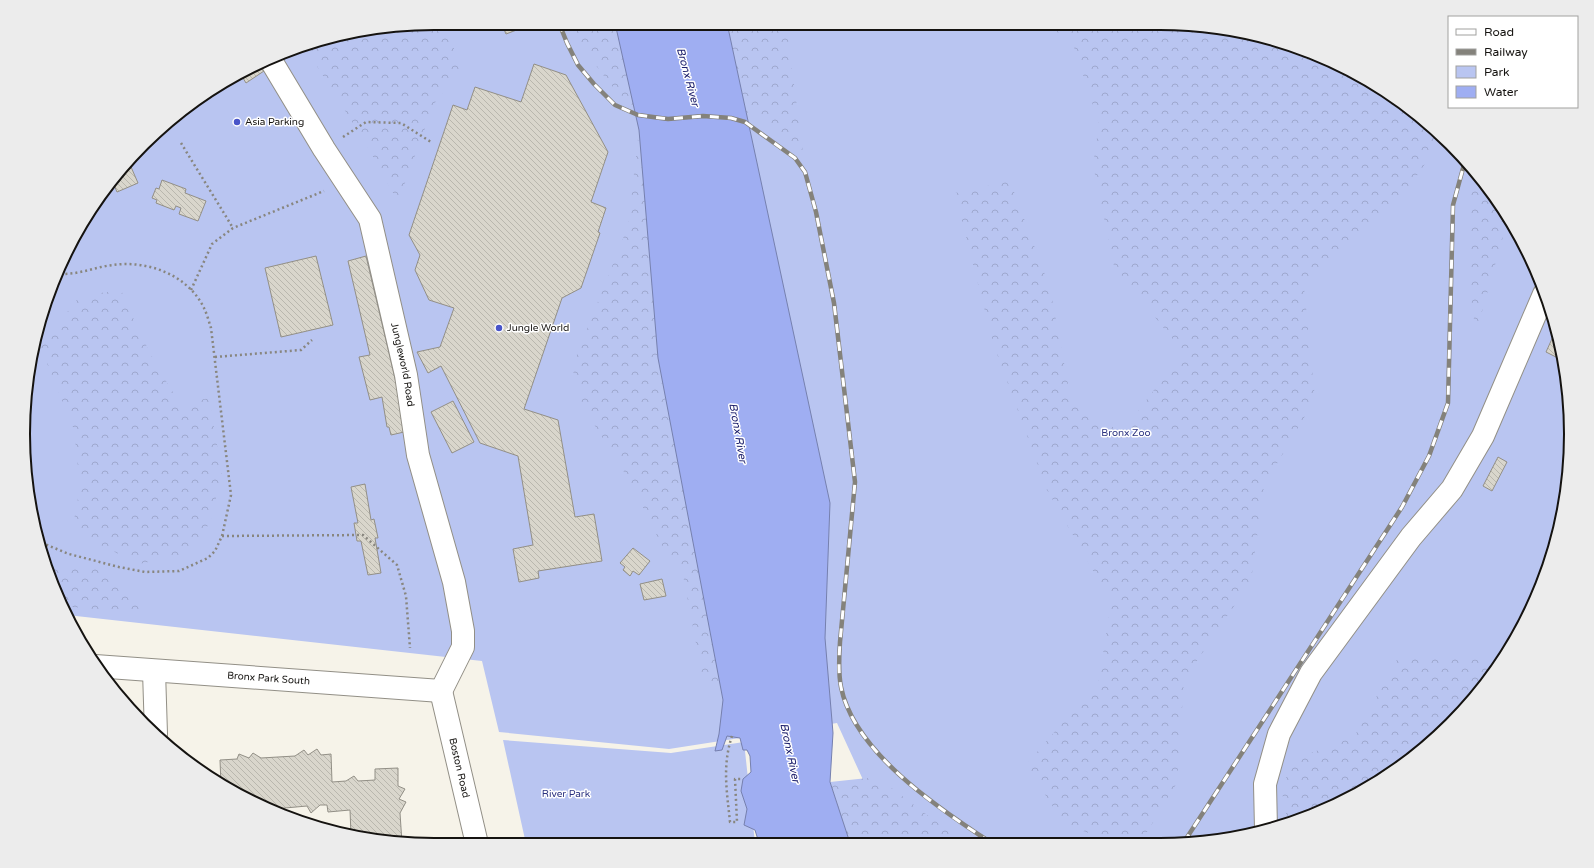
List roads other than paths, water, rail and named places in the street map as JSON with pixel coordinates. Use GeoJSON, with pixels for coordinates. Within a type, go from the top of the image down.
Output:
{"type":"FeatureCollection","features":[{"type":"Feature","properties":{"kind":"street","name":"Jungleworld Road"},"geometry":{"type":"LineString","coordinates":[[273,64],[324,149],[370,219],[406,375],[418,455],[454,582],[463,631],[462,647],[441,691]]}},
{"type":"Feature","properties":{"kind":"street"},"geometry":{"type":"LineString","coordinates":[[1266,824],[1264,784],[1280,734],[1311,674],[1411,537],[1452,489],[1483,436],[1541,300]]}},
{"type":"Feature","properties":{"kind":"street","name":"Bronx Park South"},"geometry":{"type":"LineString","coordinates":[[104,667],[441,691]]}},
{"type":"Feature","properties":{"kind":"street"},"geometry":{"type":"LineString","coordinates":[[154,671],[156,727]]}},
{"type":"Feature","properties":{"kind":"street","name":"Boston Road"},"geometry":{"type":"LineString","coordinates":[[441,691],[476,838]]}},
{"type":"Feature","properties":{"kind":"water","name":"Bronx River"},"geometry":{"type":"Polygon","coordinates":[[[617,30],[729,30],[830,503],[825,638],[833,733],[830,782],[848,838],[757,838],[755,830],[744,825],[747,809],[741,791],[743,779],[751,772],[750,756],[747,750],[743,750],[740,738],[727,736],[722,750],[715,751],[719,734],[723,700],[658,358],[639,130],[617,30]]]}},
{"type":"Feature","properties":{"kind":"railway"},"geometry":{"type":"LineString","coordinates":[[562,30],[578,65],[615,105],[638,115],[668,119],[703,116],[731,118],[745,122],[795,158],[805,172],[816,212],[834,303],[855,482],[840,642],[839,670],[841,687],[849,711],[862,734],[880,756],[923,795],[984,838]]}},
{"type":"Feature","properties":{"kind":"railway"},"geometry":{"type":"LineString","coordinates":[[1187,837],[1402,507],[1429,456],[1448,403],[1453,205],[1463,167]]}},
{"type":"Feature","properties":{"kind":"place","name":"Asia Parking"},"geometry":{"type":"Point","coordinates":[237,122]}},
{"type":"Feature","properties":{"kind":"place","name":"Jungle World"},"geometry":{"type":"Point","coordinates":[499,328]}},
{"type":"Feature","properties":{"kind":"park label","name":"Bronx Zoo"},"geometry":{"type":"Point","coordinates":[1126,433]}},
{"type":"Feature","properties":{"kind":"park label","name":"River Park"},"geometry":{"type":"Point","coordinates":[566,794]}}]}
